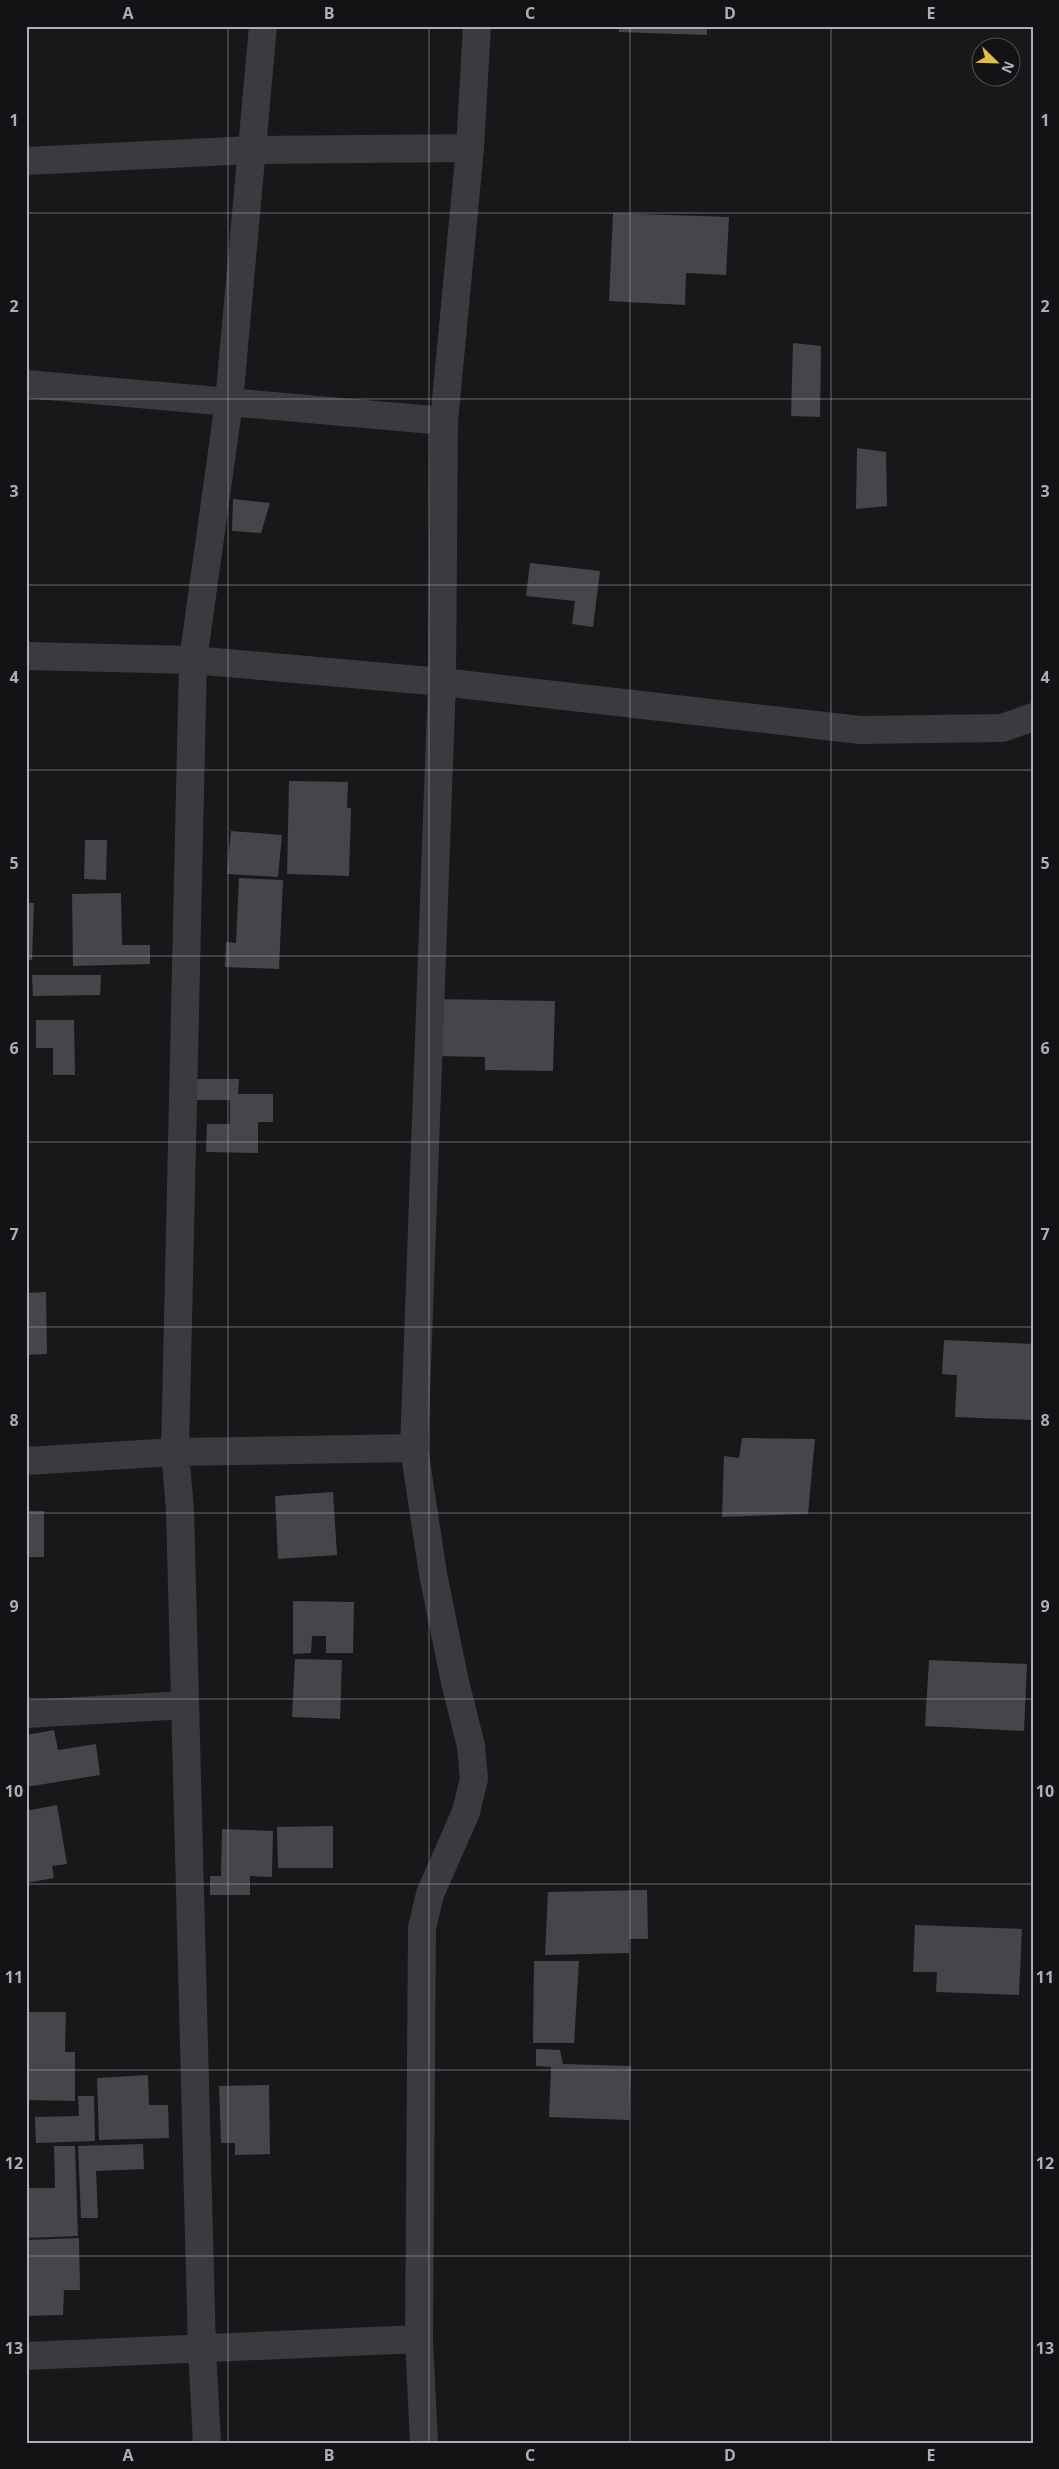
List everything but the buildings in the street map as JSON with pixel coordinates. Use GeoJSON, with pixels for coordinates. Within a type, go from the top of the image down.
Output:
{"type":"FeatureCollection","features":[{"type":"Feature","properties":{"kind":"street"},"geometry":{"type":"LineString","coordinates":[[207,2443],[202,2350],[180,1510],[175,1452],[193,660],[229,402],[263,26]]}},
{"type":"Feature","properties":{"kind":"street"},"geometry":{"type":"LineString","coordinates":[[424,2443],[419,2339],[422,1928],[430,1894],[466,1812],[474,1779],[471,1746],[455,1682],[434,1574],[414,1448],[442,682],[444,421],[470,148],[477,26]]}},
{"type":"Feature","properties":{"kind":"street"},"geometry":{"type":"LineString","coordinates":[[26,162],[251,150],[470,148]]}},
{"type":"Feature","properties":{"kind":"street"},"geometry":{"type":"LineString","coordinates":[[26,384],[444,421]]}},
{"type":"Feature","properties":{"kind":"street"},"geometry":{"type":"LineString","coordinates":[[26,656],[193,660],[442,682],[860,730],[1002,728],[1033,717]]}},
{"type":"Feature","properties":{"kind":"street"},"geometry":{"type":"LineString","coordinates":[[26,1461],[175,1452],[414,1448]]}},
{"type":"Feature","properties":{"kind":"street"},"geometry":{"type":"LineString","coordinates":[[26,1714],[185,1705]]}},
{"type":"Feature","properties":{"kind":"street"},"geometry":{"type":"LineString","coordinates":[[26,2356],[202,2350],[419,2339]]}}]}
